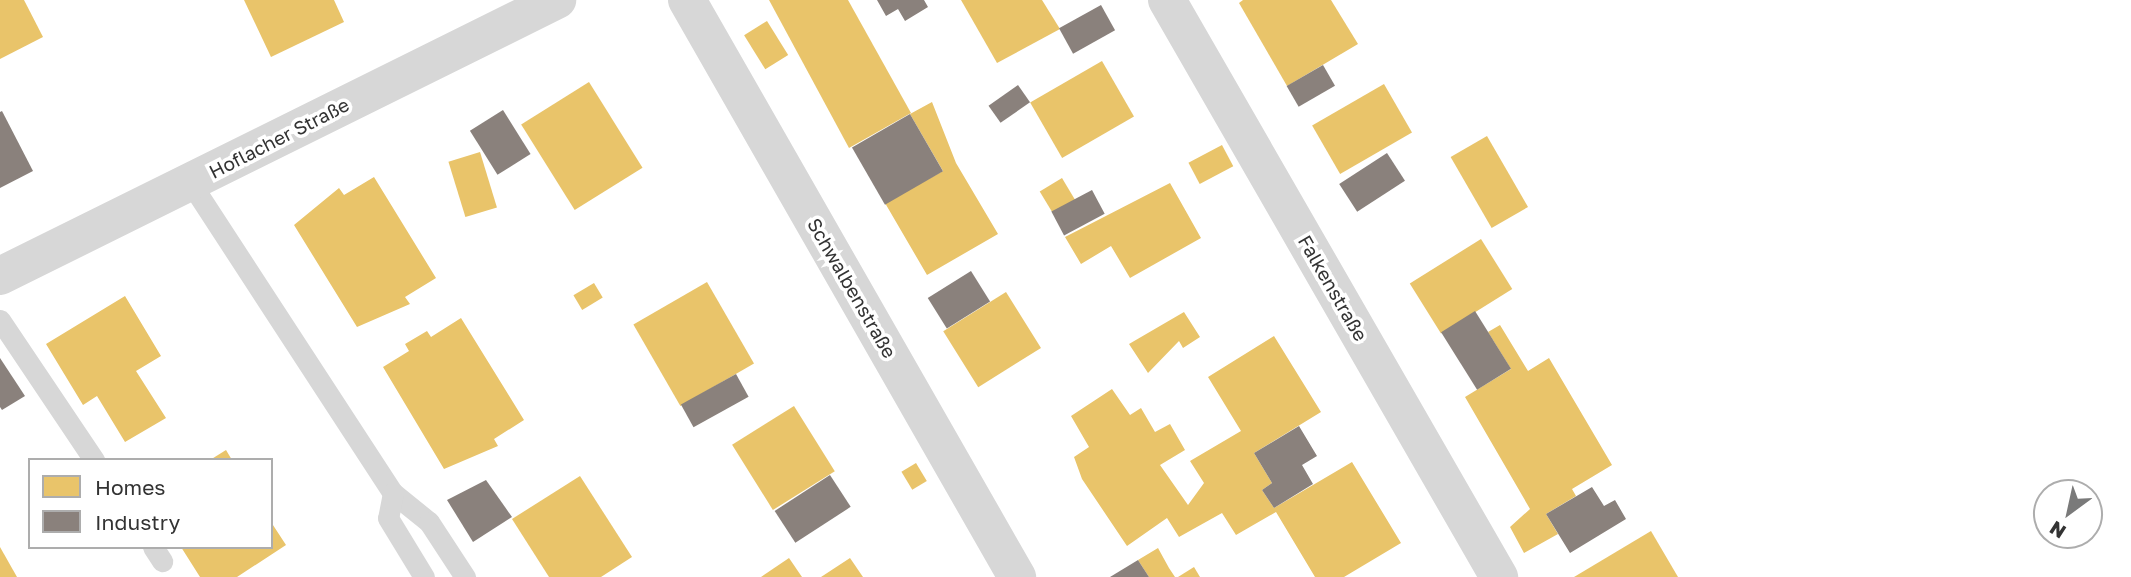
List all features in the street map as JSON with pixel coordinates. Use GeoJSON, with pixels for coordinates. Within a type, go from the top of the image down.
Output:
{"type":"FeatureCollection","features":[{"type":"Feature","properties":{"kind":"street","name":"Hoflacher Straße"},"geometry":{"type":"LineString","coordinates":[[0,276],[558,0]]}},
{"type":"Feature","properties":{"kind":"street","name":"Schwalbenstraße"},"geometry":{"type":"LineString","coordinates":[[687,0],[1017,577]]}},
{"type":"Feature","properties":{"kind":"street","name":"Falkenstraße"},"geometry":{"type":"LineString","coordinates":[[1167,0],[1499,577]]}},
{"type":"Feature","properties":{"kind":"lane"},"geometry":{"type":"LineString","coordinates":[[190,182],[393,493],[429,522],[465,577]]}},
{"type":"Feature","properties":{"kind":"lane"},"geometry":{"type":"LineString","coordinates":[[0,320],[93,458]]}},
{"type":"Feature","properties":{"kind":"lane"},"geometry":{"type":"LineString","coordinates":[[393,493],[388,518],[424,577]]}},
{"type":"Feature","properties":{"kind":"building: Homes"},"geometry":{"type":"Polygon","coordinates":[[[0,0],[24,0],[43,37],[0,59],[0,0]]]}},
{"type":"Feature","properties":{"kind":"building: Homes"},"geometry":{"type":"Polygon","coordinates":[[[244,0],[334,0],[344,22],[271,57],[244,0]]]}},
{"type":"Feature","properties":{"kind":"building: Homes"},"geometry":{"type":"Polygon","coordinates":[[[769,0],[848,0],[911,113],[849,148],[769,0]]]}},
{"type":"Feature","properties":{"kind":"building: Homes"},"geometry":{"type":"Polygon","coordinates":[[[961,0],[1042,0],[1060,29],[997,63],[961,0]]]}},
{"type":"Feature","properties":{"kind":"building: Homes"},"geometry":{"type":"Polygon","coordinates":[[[1243,0],[1331,0],[1358,44],[1287,86],[1239,3],[1243,0]]]}},
{"type":"Feature","properties":{"kind":"building: Homes"},"geometry":{"type":"Polygon","coordinates":[[[767,21],[788,55],[765,69],[744,35],[767,21]]]}},
{"type":"Feature","properties":{"kind":"building: Homes"},"geometry":{"type":"Polygon","coordinates":[[[1102,61],[1134,116],[1062,158],[1030,103],[1102,61]]]}},
{"type":"Feature","properties":{"kind":"building: Homes"},"geometry":{"type":"Polygon","coordinates":[[[589,82],[643,168],[575,210],[521,124],[589,82]]]}},
{"type":"Feature","properties":{"kind":"building: Homes"},"geometry":{"type":"Polygon","coordinates":[[[1384,84],[1412,132],[1340,174],[1312,126],[1384,84]]]}},
{"type":"Feature","properties":{"kind":"building: Homes"},"geometry":{"type":"Polygon","coordinates":[[[932,102],[956,163],[998,234],[927,275],[885,203],[943,171],[910,114],[932,102]]]}},
{"type":"Feature","properties":{"kind":"building: Homes"},"geometry":{"type":"Polygon","coordinates":[[[1487,136],[1528,207],[1492,228],[1451,157],[1487,136]]]}},
{"type":"Feature","properties":{"kind":"building: Homes"},"geometry":{"type":"Polygon","coordinates":[[[1222,145],[1233,166],[1200,184],[1188,163],[1222,145]]]}},
{"type":"Feature","properties":{"kind":"building: Homes"},"geometry":{"type":"Polygon","coordinates":[[[480,152],[497,207],[465,217],[448,162],[480,152]]]}},
{"type":"Feature","properties":{"kind":"building: Homes"},"geometry":{"type":"Polygon","coordinates":[[[374,177],[436,278],[405,297],[410,304],[357,327],[294,225],[339,188],[344,195],[374,177]]]}},
{"type":"Feature","properties":{"kind":"building: Homes"},"geometry":{"type":"Polygon","coordinates":[[[1062,178],[1076,201],[1054,215],[1040,191],[1062,178]]]}},
{"type":"Feature","properties":{"kind":"building: Homes"},"geometry":{"type":"Polygon","coordinates":[[[1170,183],[1201,238],[1130,278],[1111,246],[1081,264],[1065,237],[1170,183]]]}},
{"type":"Feature","properties":{"kind":"building: Homes"},"geometry":{"type":"Polygon","coordinates":[[[1481,239],[1512,289],[1441,334],[1410,284],[1481,239]]]}},
{"type":"Feature","properties":{"kind":"building: Homes"},"geometry":{"type":"Polygon","coordinates":[[[707,282],[754,363],[680,406],[633,324],[707,282]]]}},
{"type":"Feature","properties":{"kind":"building: Homes"},"geometry":{"type":"Polygon","coordinates":[[[594,283],[603,298],[582,310],[573,295],[594,283]]]}},
{"type":"Feature","properties":{"kind":"building: Homes"},"geometry":{"type":"Polygon","coordinates":[[[1006,292],[1041,348],[978,387],[943,331],[1006,292]]]}},
{"type":"Feature","properties":{"kind":"building: Homes"},"geometry":{"type":"Polygon","coordinates":[[[125,296],[161,356],[136,371],[166,418],[125,442],[97,396],[83,405],[46,344],[125,296]]]}},
{"type":"Feature","properties":{"kind":"building: Homes"},"geometry":{"type":"Polygon","coordinates":[[[1184,312],[1200,337],[1183,348],[1179,341],[1148,373],[1129,344],[1184,312]]]}},
{"type":"Feature","properties":{"kind":"building: Homes"},"geometry":{"type":"Polygon","coordinates":[[[461,318],[524,420],[494,439],[498,446],[444,469],[383,367],[409,351],[405,344],[427,331],[431,337],[461,318]]]}},
{"type":"Feature","properties":{"kind":"building: Homes"},"geometry":{"type":"Polygon","coordinates":[[[1500,325],[1528,371],[1549,358],[1612,465],[1572,489],[1576,496],[1546,514],[1558,534],[1524,553],[1510,527],[1530,509],[1465,397],[1511,369],[1488,332],[1500,325]]]}},
{"type":"Feature","properties":{"kind":"building: Homes"},"geometry":{"type":"Polygon","coordinates":[[[1274,336],[1321,412],[1254,453],[1272,483],[1262,490],[1274,508],[1352,462],[1401,543],[1344,577],[1315,577],[1276,512],[1236,535],[1222,513],[1179,537],[1167,518],[1127,546],[1082,479],[1074,457],[1089,447],[1071,416],[1112,389],[1130,415],[1141,408],[1155,432],[1170,424],[1185,450],[1160,465],[1188,505],[1204,483],[1190,461],[1241,431],[1208,377],[1274,336]]]}},
{"type":"Feature","properties":{"kind":"building: Homes"},"geometry":{"type":"Polygon","coordinates":[[[794,406],[835,471],[773,510],[732,445],[794,406]]]}},
{"type":"Feature","properties":{"kind":"building: Homes"},"geometry":{"type":"Polygon","coordinates":[[[226,450],[231,458],[213,458],[226,450]]]}},
{"type":"Feature","properties":{"kind":"building: Homes"},"geometry":{"type":"Polygon","coordinates":[[[916,463],[927,481],[912,490],[901,472],[916,463]]]}},
{"type":"Feature","properties":{"kind":"building: Homes"},"geometry":{"type":"Polygon","coordinates":[[[580,476],[632,557],[601,577],[549,577],[512,519],[580,476]]]}},
{"type":"Feature","properties":{"kind":"building: Homes"},"geometry":{"type":"Polygon","coordinates":[[[273,525],[286,545],[237,577],[200,577],[182,549],[273,549],[273,525]]]}},
{"type":"Feature","properties":{"kind":"building: Homes"},"geometry":{"type":"Polygon","coordinates":[[[1651,531],[1678,577],[1574,577],[1651,531]]]}},
{"type":"Feature","properties":{"kind":"building: Homes"},"geometry":{"type":"Polygon","coordinates":[[[0,547],[17,577],[0,577],[0,547]]]}},
{"type":"Feature","properties":{"kind":"building: Homes"},"geometry":{"type":"Polygon","coordinates":[[[1158,548],[1175,577],[1149,577],[1138,560],[1158,548]]]}},
{"type":"Feature","properties":{"kind":"building: Homes"},"geometry":{"type":"Polygon","coordinates":[[[789,558],[802,577],[761,577],[789,558]]]}},
{"type":"Feature","properties":{"kind":"building: Homes"},"geometry":{"type":"Polygon","coordinates":[[[850,558],[863,577],[821,577],[850,558]]]}},
{"type":"Feature","properties":{"kind":"building: Homes"},"geometry":{"type":"Polygon","coordinates":[[[1194,567],[1200,577],[1178,577],[1194,567]]]}},
{"type":"Feature","properties":{"kind":"building: Industry"},"geometry":{"type":"Polygon","coordinates":[[[877,0],[924,0],[928,7],[905,21],[898,9],[886,16],[877,0]]]}},
{"type":"Feature","properties":{"kind":"building: Industry"},"geometry":{"type":"Polygon","coordinates":[[[1101,5],[1115,30],[1073,54],[1059,28],[1101,5]]]}},
{"type":"Feature","properties":{"kind":"building: Industry"},"geometry":{"type":"Polygon","coordinates":[[[1323,65],[1335,86],[1299,107],[1287,86],[1323,65]]]}},
{"type":"Feature","properties":{"kind":"building: Industry"},"geometry":{"type":"Polygon","coordinates":[[[1018,85],[1030,102],[1001,123],[989,106],[1018,85]]]}},
{"type":"Feature","properties":{"kind":"building: Industry"},"geometry":{"type":"Polygon","coordinates":[[[503,110],[531,154],[497,175],[470,131],[503,110]]]}},
{"type":"Feature","properties":{"kind":"building: Industry"},"geometry":{"type":"Polygon","coordinates":[[[2,111],[33,171],[0,188],[0,112],[2,111]]]}},
{"type":"Feature","properties":{"kind":"building: Industry"},"geometry":{"type":"Polygon","coordinates":[[[910,114],[943,171],[885,205],[852,148],[910,114]]]}},
{"type":"Feature","properties":{"kind":"building: Industry"},"geometry":{"type":"Polygon","coordinates":[[[1387,153],[1405,181],[1357,212],[1339,184],[1387,153]]]}},
{"type":"Feature","properties":{"kind":"building: Industry"},"geometry":{"type":"Polygon","coordinates":[[[1092,190],[1105,214],[1064,235],[1051,212],[1092,190]]]}},
{"type":"Feature","properties":{"kind":"building: Industry"},"geometry":{"type":"Polygon","coordinates":[[[971,271],[990,302],[947,329],[928,298],[971,271]]]}},
{"type":"Feature","properties":{"kind":"building: Industry"},"geometry":{"type":"Polygon","coordinates":[[[1475,311],[1511,369],[1477,390],[1441,332],[1475,311]]]}},
{"type":"Feature","properties":{"kind":"building: Industry"},"geometry":{"type":"Polygon","coordinates":[[[0,358],[25,396],[2,410],[0,407],[0,358]]]}},
{"type":"Feature","properties":{"kind":"building: Industry"},"geometry":{"type":"Polygon","coordinates":[[[736,374],[749,397],[694,427],[681,405],[736,374]]]}},
{"type":"Feature","properties":{"kind":"building: Industry"},"geometry":{"type":"Polygon","coordinates":[[[1299,426],[1317,456],[1302,465],[1313,484],[1274,508],[1262,490],[1272,483],[1254,453],[1299,426]]]}},
{"type":"Feature","properties":{"kind":"building: Industry"},"geometry":{"type":"Polygon","coordinates":[[[830,475],[851,507],[795,543],[775,511],[830,475]]]}},
{"type":"Feature","properties":{"kind":"building: Industry"},"geometry":{"type":"Polygon","coordinates":[[[486,480],[512,517],[473,542],[447,500],[486,480]]]}},
{"type":"Feature","properties":{"kind":"building: Industry"},"geometry":{"type":"Polygon","coordinates":[[[1592,487],[1604,506],[1615,500],[1626,519],[1570,553],[1546,514],[1592,487]]]}},
{"type":"Feature","properties":{"kind":"building: Industry"},"geometry":{"type":"Polygon","coordinates":[[[1138,560],[1149,577],[1110,577],[1138,560]]]}}]}
